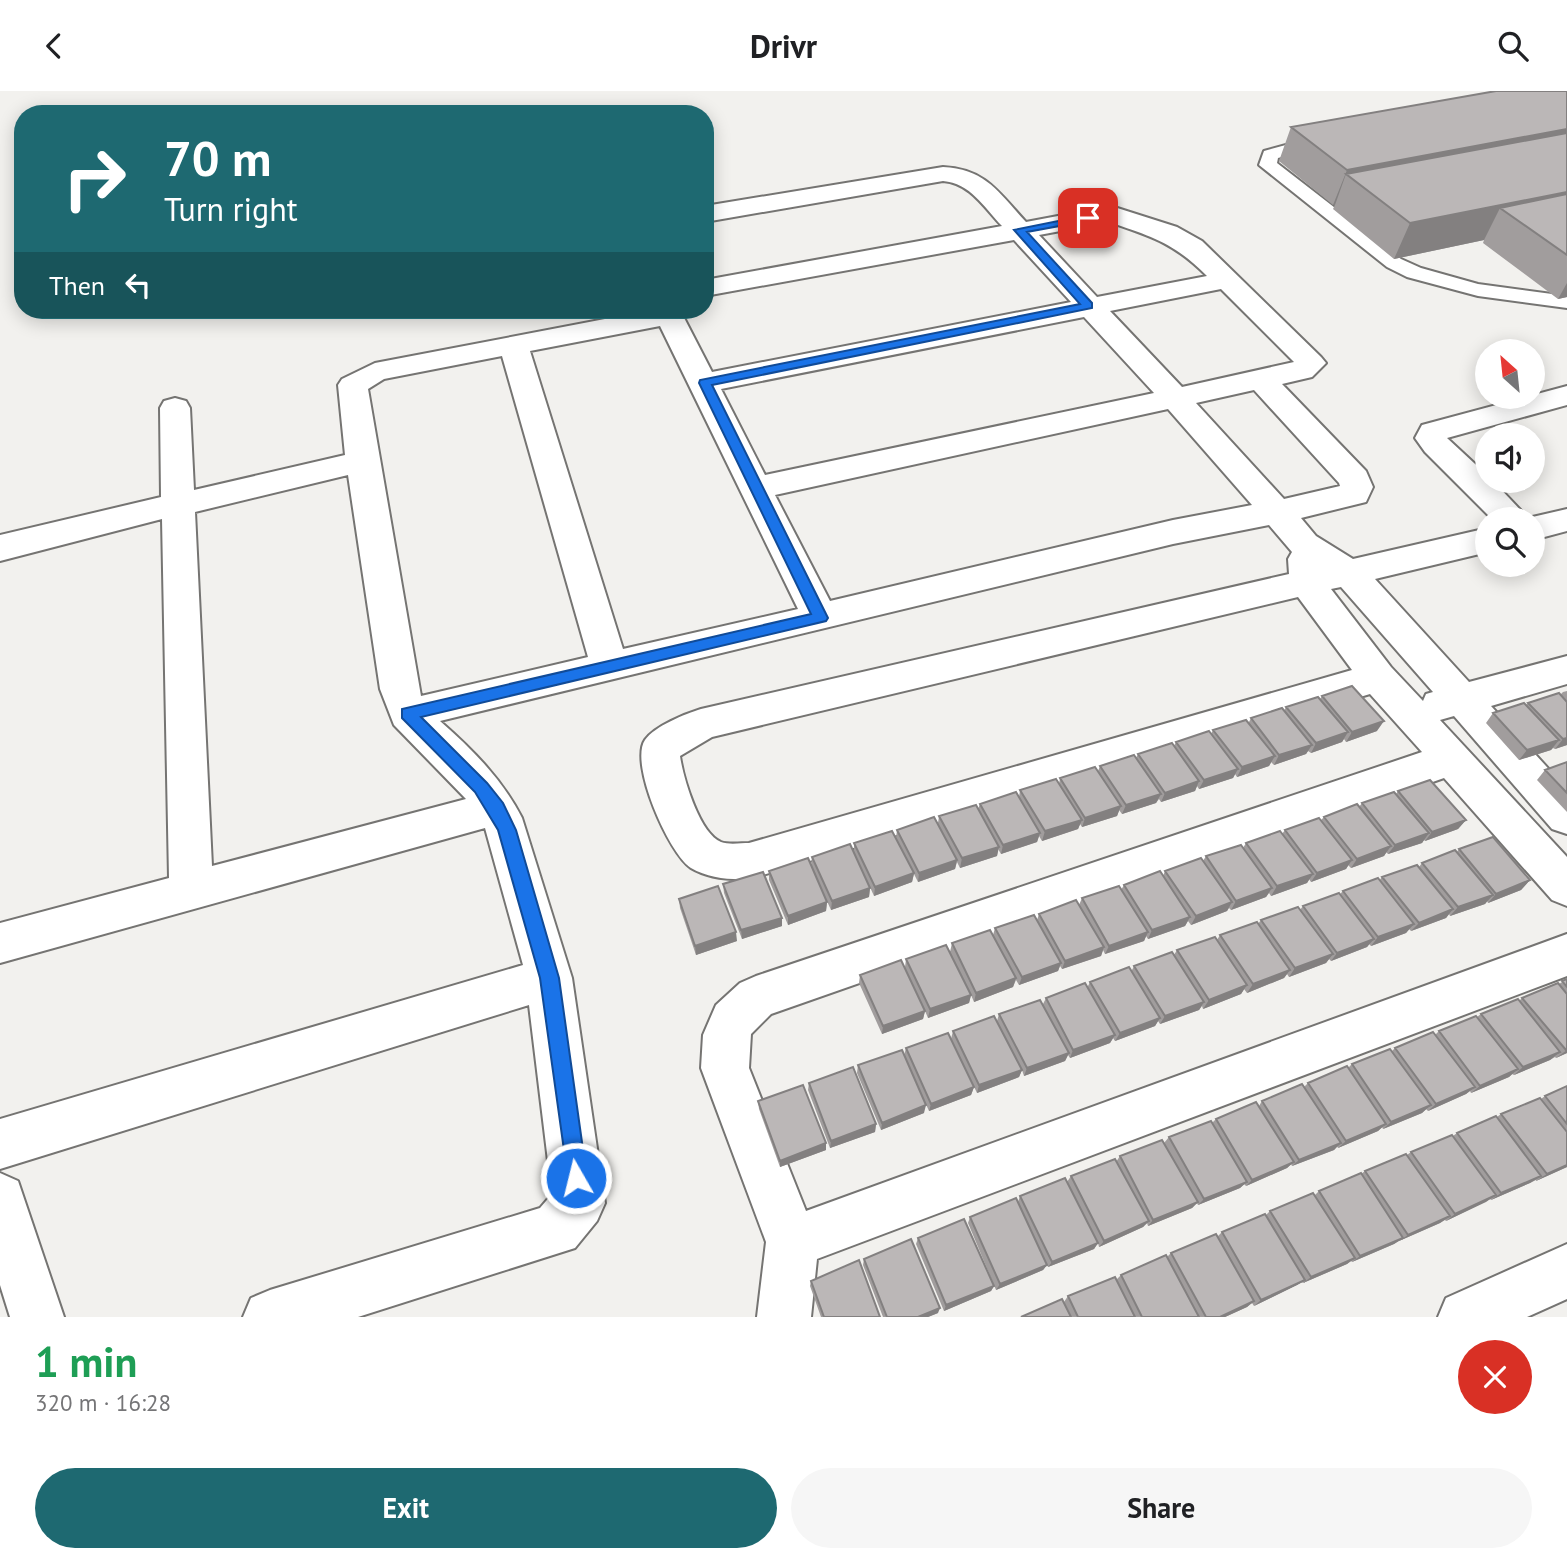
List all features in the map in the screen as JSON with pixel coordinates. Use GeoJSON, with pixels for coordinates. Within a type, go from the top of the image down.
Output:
{"type":"FeatureCollection","features":[{"type":"Feature","properties":{"kind":"street"},"geometry":{"type":"LineString","coordinates":[[714,213],[953,173],[975,182],[1175,398],[1304,544],[1350,575],[1567,817]]}},
{"type":"Feature","properties":{"kind":"street"},"geometry":{"type":"LineString","coordinates":[[714,286],[1118,214],[1180,238],[1227,279],[1311,363],[1301,371],[757,488]]}},
{"type":"Feature","properties":{"kind":"street"},"geometry":{"type":"LineString","coordinates":[[705,383],[1227,279]]}},
{"type":"Feature","properties":{"kind":"street"},"geometry":{"type":"LineString","coordinates":[[270,1317],[556,1229],[570,1217],[579,1203],[549,978],[507,830],[496,808],[467,772],[408,714],[399,689],[352,396],[353,385],[375,372],[640,319]]}},
{"type":"Feature","properties":{"kind":"street"},"geometry":{"type":"LineString","coordinates":[[671,319],[820,618]]}},
{"type":"Feature","properties":{"kind":"street"},"geometry":{"type":"LineString","coordinates":[[514,346],[610,667]]}},
{"type":"Feature","properties":{"kind":"street"},"geometry":{"type":"LineString","coordinates":[[408,714],[1173,533],[1354,494],[1357,487],[1353,479],[1261,380]]}},
{"type":"Feature","properties":{"kind":"street"},"geometry":{"type":"LineString","coordinates":[[1500,507],[1436,445],[1431,438],[1433,432],[1441,427],[1567,395]]}},
{"type":"Feature","properties":{"kind":"street"},"geometry":{"type":"LineString","coordinates":[[174,408],[191,891]]}},
{"type":"Feature","properties":{"kind":"street"},"geometry":{"type":"LineString","coordinates":[[0,549],[14,543],[363,461]]}},
{"type":"Feature","properties":{"kind":"street"},"geometry":{"type":"LineString","coordinates":[[1545,526],[1567,520]]}},
{"type":"Feature","properties":{"kind":"street"},"geometry":{"type":"LineString","coordinates":[[1378,677],[749,861],[720,860],[701,851],[674,807],[659,763],[660,750],[701,724],[1350,575],[1475,543]]}},
{"type":"Feature","properties":{"kind":"street"},"geometry":{"type":"LineString","coordinates":[[1304,544],[1307,583],[1378,677],[1567,887]]}},
{"type":"Feature","properties":{"kind":"street"},"geometry":{"type":"LineString","coordinates":[[1410,712],[1567,670]]}},
{"type":"Feature","properties":{"kind":"street"},"geometry":{"type":"LineString","coordinates":[[784,1317],[792,1242],[725,1068],[726,1040],[734,1015],[756,998],[1453,758]]}},
{"type":"Feature","properties":{"kind":"street"},"geometry":{"type":"LineString","coordinates":[[0,943],[496,808]]}},
{"type":"Feature","properties":{"kind":"street"},"geometry":{"type":"LineString","coordinates":[[792,1242],[1567,955]]}},
{"type":"Feature","properties":{"kind":"street"},"geometry":{"type":"LineString","coordinates":[[0,1144],[549,978]]}},
{"type":"Feature","properties":{"kind":"street"},"geometry":{"type":"LineString","coordinates":[[0,1199],[21,1296]]}},
{"type":"Feature","properties":{"kind":"street"},"geometry":{"type":"LineString","coordinates":[[1465,1317],[1567,1271]]}},
{"type":"Feature","properties":{"kind":"lane"},"geometry":{"type":"LineString","coordinates":[[1340,136],[1280,150],[1270,155],[1268,165],[1367,245],[1412,273],[1445,284],[1567,302]]}},
{"type":"Feature","properties":{"kind":"building"},"geometry":{"type":"Polygon","coordinates":[[[1496,91],[1567,91],[1567,129],[1347,170],[1291,127],[1496,91]]]}},
{"type":"Feature","properties":{"kind":"building"},"geometry":{"type":"Polygon","coordinates":[[[1567,133],[1567,192],[1410,223],[1346,174],[1567,133]]]}},
{"type":"Feature","properties":{"kind":"building"},"geometry":{"type":"Polygon","coordinates":[[[1567,194],[1567,255],[1500,208],[1567,194]]]}},
{"type":"Feature","properties":{"kind":"building"},"geometry":{"type":"Polygon","coordinates":[[[1352,686],[1384,721],[1352,732],[1322,696],[1352,686]]]}},
{"type":"Feature","properties":{"kind":"building"},"geometry":{"type":"Polygon","coordinates":[[[1559,693],[1567,702],[1567,738],[1563,739],[1528,703],[1559,693]]]}},
{"type":"Feature","properties":{"kind":"building"},"geometry":{"type":"Polygon","coordinates":[[[1318,697],[1348,732],[1316,743],[1286,707],[1318,697]]]}},
{"type":"Feature","properties":{"kind":"building"},"geometry":{"type":"Polygon","coordinates":[[[1524,703],[1559,740],[1527,750],[1493,713],[1524,703]]]}},
{"type":"Feature","properties":{"kind":"building"},"geometry":{"type":"Polygon","coordinates":[[[1282,708],[1312,745],[1279,755],[1251,718],[1282,708]]]}},
{"type":"Feature","properties":{"kind":"building"},"geometry":{"type":"Polygon","coordinates":[[[1246,720],[1275,756],[1242,767],[1213,730],[1246,720]]]}},
{"type":"Feature","properties":{"kind":"building"},"geometry":{"type":"Polygon","coordinates":[[[1209,731],[1238,769],[1204,780],[1176,742],[1209,731]]]}},
{"type":"Feature","properties":{"kind":"building"},"geometry":{"type":"Polygon","coordinates":[[[1172,743],[1199,781],[1165,793],[1138,754],[1172,743]]]}},
{"type":"Feature","properties":{"kind":"building"},"geometry":{"type":"Polygon","coordinates":[[[1134,755],[1161,794],[1126,805],[1100,766],[1134,755]]]}},
{"type":"Feature","properties":{"kind":"building"},"geometry":{"type":"Polygon","coordinates":[[[1567,762],[1567,793],[1545,770],[1567,762]]]}},
{"type":"Feature","properties":{"kind":"building"},"geometry":{"type":"Polygon","coordinates":[[[1095,767],[1121,806],[1085,818],[1060,778],[1095,767]]]}},
{"type":"Feature","properties":{"kind":"building"},"geometry":{"type":"Polygon","coordinates":[[[1056,779],[1082,820],[1045,831],[1020,790],[1056,779]]]}},
{"type":"Feature","properties":{"kind":"building"},"geometry":{"type":"Polygon","coordinates":[[[1430,780],[1466,820],[1432,832],[1398,791],[1430,780]]]}},
{"type":"Feature","properties":{"kind":"building"},"geometry":{"type":"Polygon","coordinates":[[[1016,792],[1040,833],[1003,845],[980,804],[1016,792]]]}},
{"type":"Feature","properties":{"kind":"building"},"geometry":{"type":"Polygon","coordinates":[[[1394,792],[1429,833],[1395,845],[1362,803],[1394,792]]]}},
{"type":"Feature","properties":{"kind":"building"},"geometry":{"type":"Polygon","coordinates":[[[1357,804],[1391,846],[1357,859],[1324,817],[1357,804]]]}},
{"type":"Feature","properties":{"kind":"building"},"geometry":{"type":"Polygon","coordinates":[[[976,805],[999,847],[962,858],[939,816],[976,805]]]}},
{"type":"Feature","properties":{"kind":"building"},"geometry":{"type":"Polygon","coordinates":[[[934,817],[957,860],[919,873],[897,830],[934,817]]]}},
{"type":"Feature","properties":{"kind":"building"},"geometry":{"type":"Polygon","coordinates":[[[1319,818],[1352,860],[1317,873],[1285,830],[1319,818]]]}},
{"type":"Feature","properties":{"kind":"building"},"geometry":{"type":"Polygon","coordinates":[[[892,831],[914,873],[875,887],[854,843],[892,831]]]}},
{"type":"Feature","properties":{"kind":"building"},"geometry":{"type":"Polygon","coordinates":[[[1280,831],[1313,874],[1277,886],[1246,843],[1280,831]]]}},
{"type":"Feature","properties":{"kind":"building"},"geometry":{"type":"Polygon","coordinates":[[[1493,837],[1530,880],[1496,894],[1459,849],[1493,837]]]}},
{"type":"Feature","properties":{"kind":"building"},"geometry":{"type":"Polygon","coordinates":[[[850,844],[870,888],[832,901],[812,857],[850,844]]]}},
{"type":"Feature","properties":{"kind":"building"},"geometry":{"type":"Polygon","coordinates":[[[1241,845],[1272,888],[1236,901],[1206,856],[1241,845]]]}},
{"type":"Feature","properties":{"kind":"building"},"geometry":{"type":"Polygon","coordinates":[[[1455,850],[1493,895],[1458,907],[1422,863],[1455,850]]]}},
{"type":"Feature","properties":{"kind":"building"},"geometry":{"type":"Polygon","coordinates":[[[808,858],[827,902],[788,916],[769,871],[808,858]]]}},
{"type":"Feature","properties":{"kind":"building"},"geometry":{"type":"Polygon","coordinates":[[[1201,858],[1232,902],[1196,916],[1165,871],[1201,858]]]}},
{"type":"Feature","properties":{"kind":"building"},"geometry":{"type":"Polygon","coordinates":[[[1417,865],[1453,909],[1419,923],[1382,877],[1417,865]]]}},
{"type":"Feature","properties":{"kind":"building"},"geometry":{"type":"Polygon","coordinates":[[[1160,871],[1190,917],[1152,930],[1124,885],[1160,871]]]}},
{"type":"Feature","properties":{"kind":"building"},"geometry":{"type":"Polygon","coordinates":[[[763,872],[782,918],[741,930],[723,884],[763,872]]]}},
{"type":"Feature","properties":{"kind":"building"},"geometry":{"type":"Polygon","coordinates":[[[1378,878],[1414,924],[1378,937],[1343,891],[1378,878]]]}},
{"type":"Feature","properties":{"kind":"building"},"geometry":{"type":"Polygon","coordinates":[[[718,886],[736,932],[695,946],[679,899],[718,886]]]}},
{"type":"Feature","properties":{"kind":"building"},"geometry":{"type":"Polygon","coordinates":[[[1119,886],[1148,932],[1109,946],[1082,898],[1119,886]]]}},
{"type":"Feature","properties":{"kind":"building"},"geometry":{"type":"Polygon","coordinates":[[[1339,893],[1374,939],[1337,953],[1303,906],[1339,893]]]}},
{"type":"Feature","properties":{"kind":"building"},"geometry":{"type":"Polygon","coordinates":[[[1076,900],[1104,947],[1065,961],[1039,914],[1076,900]]]}},
{"type":"Feature","properties":{"kind":"building"},"geometry":{"type":"Polygon","coordinates":[[[1298,907],[1333,954],[1295,968],[1261,920],[1298,907]]]}},
{"type":"Feature","properties":{"kind":"building"},"geometry":{"type":"Polygon","coordinates":[[[1034,915],[1061,963],[1022,977],[995,928],[1034,915]]]}},
{"type":"Feature","properties":{"kind":"building"},"geometry":{"type":"Polygon","coordinates":[[[1257,922],[1290,970],[1253,984],[1220,935],[1257,922]]]}},
{"type":"Feature","properties":{"kind":"building"},"geometry":{"type":"Polygon","coordinates":[[[990,930],[1016,978],[976,993],[952,943],[990,930]]]}},
{"type":"Feature","properties":{"kind":"building"},"geometry":{"type":"Polygon","coordinates":[[[1215,937],[1247,985],[1209,1000],[1177,950],[1215,937]]]}},
{"type":"Feature","properties":{"kind":"building"},"geometry":{"type":"Polygon","coordinates":[[[946,945],[971,995],[930,1009],[906,959],[946,945]]]}},
{"type":"Feature","properties":{"kind":"building"},"geometry":{"type":"Polygon","coordinates":[[[1172,952],[1204,1002],[1165,1016],[1134,966],[1172,952]]]}},
{"type":"Feature","properties":{"kind":"building"},"geometry":{"type":"Polygon","coordinates":[[[901,960],[925,1011],[883,1026],[860,975],[901,960]]]}},
{"type":"Feature","properties":{"kind":"building"},"geometry":{"type":"Polygon","coordinates":[[[1129,967],[1160,1018],[1120,1033],[1090,982],[1129,967]]]}},
{"type":"Feature","properties":{"kind":"building"},"geometry":{"type":"Polygon","coordinates":[[[1085,983],[1115,1035],[1073,1050],[1046,998],[1085,983]]]}},
{"type":"Feature","properties":{"kind":"building"},"geometry":{"type":"Polygon","coordinates":[[[1558,983],[1567,994],[1567,1050],[1522,998],[1558,983]]]}},
{"type":"Feature","properties":{"kind":"building"},"geometry":{"type":"Polygon","coordinates":[[[1518,999],[1560,1052],[1523,1067],[1481,1014],[1518,999]]]}},
{"type":"Feature","properties":{"kind":"building"},"geometry":{"type":"Polygon","coordinates":[[[1040,1000],[1069,1053],[1027,1068],[999,1014],[1040,1000]]]}},
{"type":"Feature","properties":{"kind":"building"},"geometry":{"type":"Polygon","coordinates":[[[994,1016],[1022,1070],[979,1085],[953,1031],[994,1016]]]}},
{"type":"Feature","properties":{"kind":"building"},"geometry":{"type":"Polygon","coordinates":[[[1476,1016],[1518,1069],[1480,1086],[1439,1031],[1476,1016]]]}},
{"type":"Feature","properties":{"kind":"building"},"geometry":{"type":"Polygon","coordinates":[[[1433,1032],[1475,1087],[1436,1104],[1395,1048],[1433,1032]]]}},
{"type":"Feature","properties":{"kind":"building"},"geometry":{"type":"Polygon","coordinates":[[[948,1033],[974,1087],[931,1104],[906,1048],[948,1033]]]}},
{"type":"Feature","properties":{"kind":"building"},"geometry":{"type":"Polygon","coordinates":[[[1390,1049],[1431,1105],[1391,1122],[1352,1064],[1390,1049]]]}},
{"type":"Feature","properties":{"kind":"building"},"geometry":{"type":"Polygon","coordinates":[[[902,1050],[926,1105],[882,1123],[858,1065],[902,1050]]]}},
{"type":"Feature","properties":{"kind":"building"},"geometry":{"type":"Polygon","coordinates":[[[1347,1066],[1386,1124],[1346,1141],[1308,1083],[1347,1066]]]}},
{"type":"Feature","properties":{"kind":"building"},"geometry":{"type":"Polygon","coordinates":[[[853,1067],[876,1124],[831,1141],[809,1083],[853,1067]]]}},
{"type":"Feature","properties":{"kind":"building"},"geometry":{"type":"Polygon","coordinates":[[[1302,1084],[1341,1143],[1299,1160],[1262,1101],[1302,1084]]]}},
{"type":"Feature","properties":{"kind":"building"},"geometry":{"type":"Polygon","coordinates":[[[803,1085],[826,1143],[780,1161],[758,1101],[803,1085]]]}},
{"type":"Feature","properties":{"kind":"building"},"geometry":{"type":"Polygon","coordinates":[[[1567,1086],[1567,1124],[1545,1096],[1567,1086]]]}},
{"type":"Feature","properties":{"kind":"building"},"geometry":{"type":"Polygon","coordinates":[[[1540,1098],[1567,1132],[1567,1165],[1547,1174],[1501,1114],[1540,1098]]]}},
{"type":"Feature","properties":{"kind":"building"},"geometry":{"type":"Polygon","coordinates":[[[1256,1102],[1294,1162],[1252,1180],[1216,1119],[1256,1102]]]}},
{"type":"Feature","properties":{"kind":"building"},"geometry":{"type":"Polygon","coordinates":[[[1496,1116],[1541,1176],[1501,1193],[1457,1133],[1496,1116]]]}},
{"type":"Feature","properties":{"kind":"building"},"geometry":{"type":"Polygon","coordinates":[[[1211,1121],[1247,1182],[1204,1199],[1169,1137],[1211,1121]]]}},
{"type":"Feature","properties":{"kind":"building"},"geometry":{"type":"Polygon","coordinates":[[[1452,1135],[1496,1195],[1455,1214],[1411,1152],[1452,1135]]]}},
{"type":"Feature","properties":{"kind":"building"},"geometry":{"type":"Polygon","coordinates":[[[1162,1140],[1198,1202],[1153,1220],[1120,1156],[1162,1140]]]}},
{"type":"Feature","properties":{"kind":"building"},"geometry":{"type":"Polygon","coordinates":[[[1406,1154],[1450,1216],[1408,1235],[1365,1171],[1406,1154]]]}},
{"type":"Feature","properties":{"kind":"building"},"geometry":{"type":"Polygon","coordinates":[[[1115,1159],[1149,1221],[1104,1241],[1071,1176],[1115,1159]]]}},
{"type":"Feature","properties":{"kind":"building"},"geometry":{"type":"Polygon","coordinates":[[[1361,1173],[1403,1238],[1360,1256],[1319,1191],[1361,1173]]]}},
{"type":"Feature","properties":{"kind":"building"},"geometry":{"type":"Polygon","coordinates":[[[1065,1178],[1098,1243],[1052,1262],[1020,1196],[1065,1178]]]}},
{"type":"Feature","properties":{"kind":"building"},"geometry":{"type":"Polygon","coordinates":[[[1313,1193],[1355,1258],[1311,1277],[1270,1211],[1313,1193]]]}},
{"type":"Feature","properties":{"kind":"building"},"geometry":{"type":"Polygon","coordinates":[[[1016,1198],[1047,1265],[1000,1284],[970,1217],[1016,1198]]]}},
{"type":"Feature","properties":{"kind":"building"},"geometry":{"type":"Polygon","coordinates":[[[1265,1214],[1305,1280],[1261,1300],[1222,1232],[1265,1214]]]}},
{"type":"Feature","properties":{"kind":"building"},"geometry":{"type":"Polygon","coordinates":[[[964,1219],[994,1286],[946,1305],[918,1238],[964,1219]]]}},
{"type":"Feature","properties":{"kind":"building"},"geometry":{"type":"Polygon","coordinates":[[[1216,1234],[1254,1301],[1220,1317],[1206,1317],[1171,1253],[1216,1234]]]}},
{"type":"Feature","properties":{"kind":"building"},"geometry":{"type":"Polygon","coordinates":[[[911,1239],[940,1308],[918,1317],[887,1317],[864,1259],[911,1239]]]}},
{"type":"Feature","properties":{"kind":"building"},"geometry":{"type":"Polygon","coordinates":[[[1166,1255],[1199,1317],[1142,1317],[1121,1275],[1166,1255]]]}},
{"type":"Feature","properties":{"kind":"building"},"geometry":{"type":"Polygon","coordinates":[[[859,1260],[880,1317],[824,1317],[811,1281],[859,1260]]]}},
{"type":"Feature","properties":{"kind":"building"},"geometry":{"type":"Polygon","coordinates":[[[1115,1277],[1135,1317],[1078,1317],[1068,1296],[1115,1277]]]}},
{"type":"Feature","properties":{"kind":"building"},"geometry":{"type":"Polygon","coordinates":[[[1062,1299],[1071,1317],[1021,1317],[1062,1299]]]}},
{"type":"Feature","properties":{"kind":"route"},"geometry":{"type":"LineString","coordinates":[[576,1178],[549,978],[507,830],[481,787],[447,751],[422,731],[408,714],[820,618],[705,383],[1088,306],[1020,230],[1088,218]]}}]}
